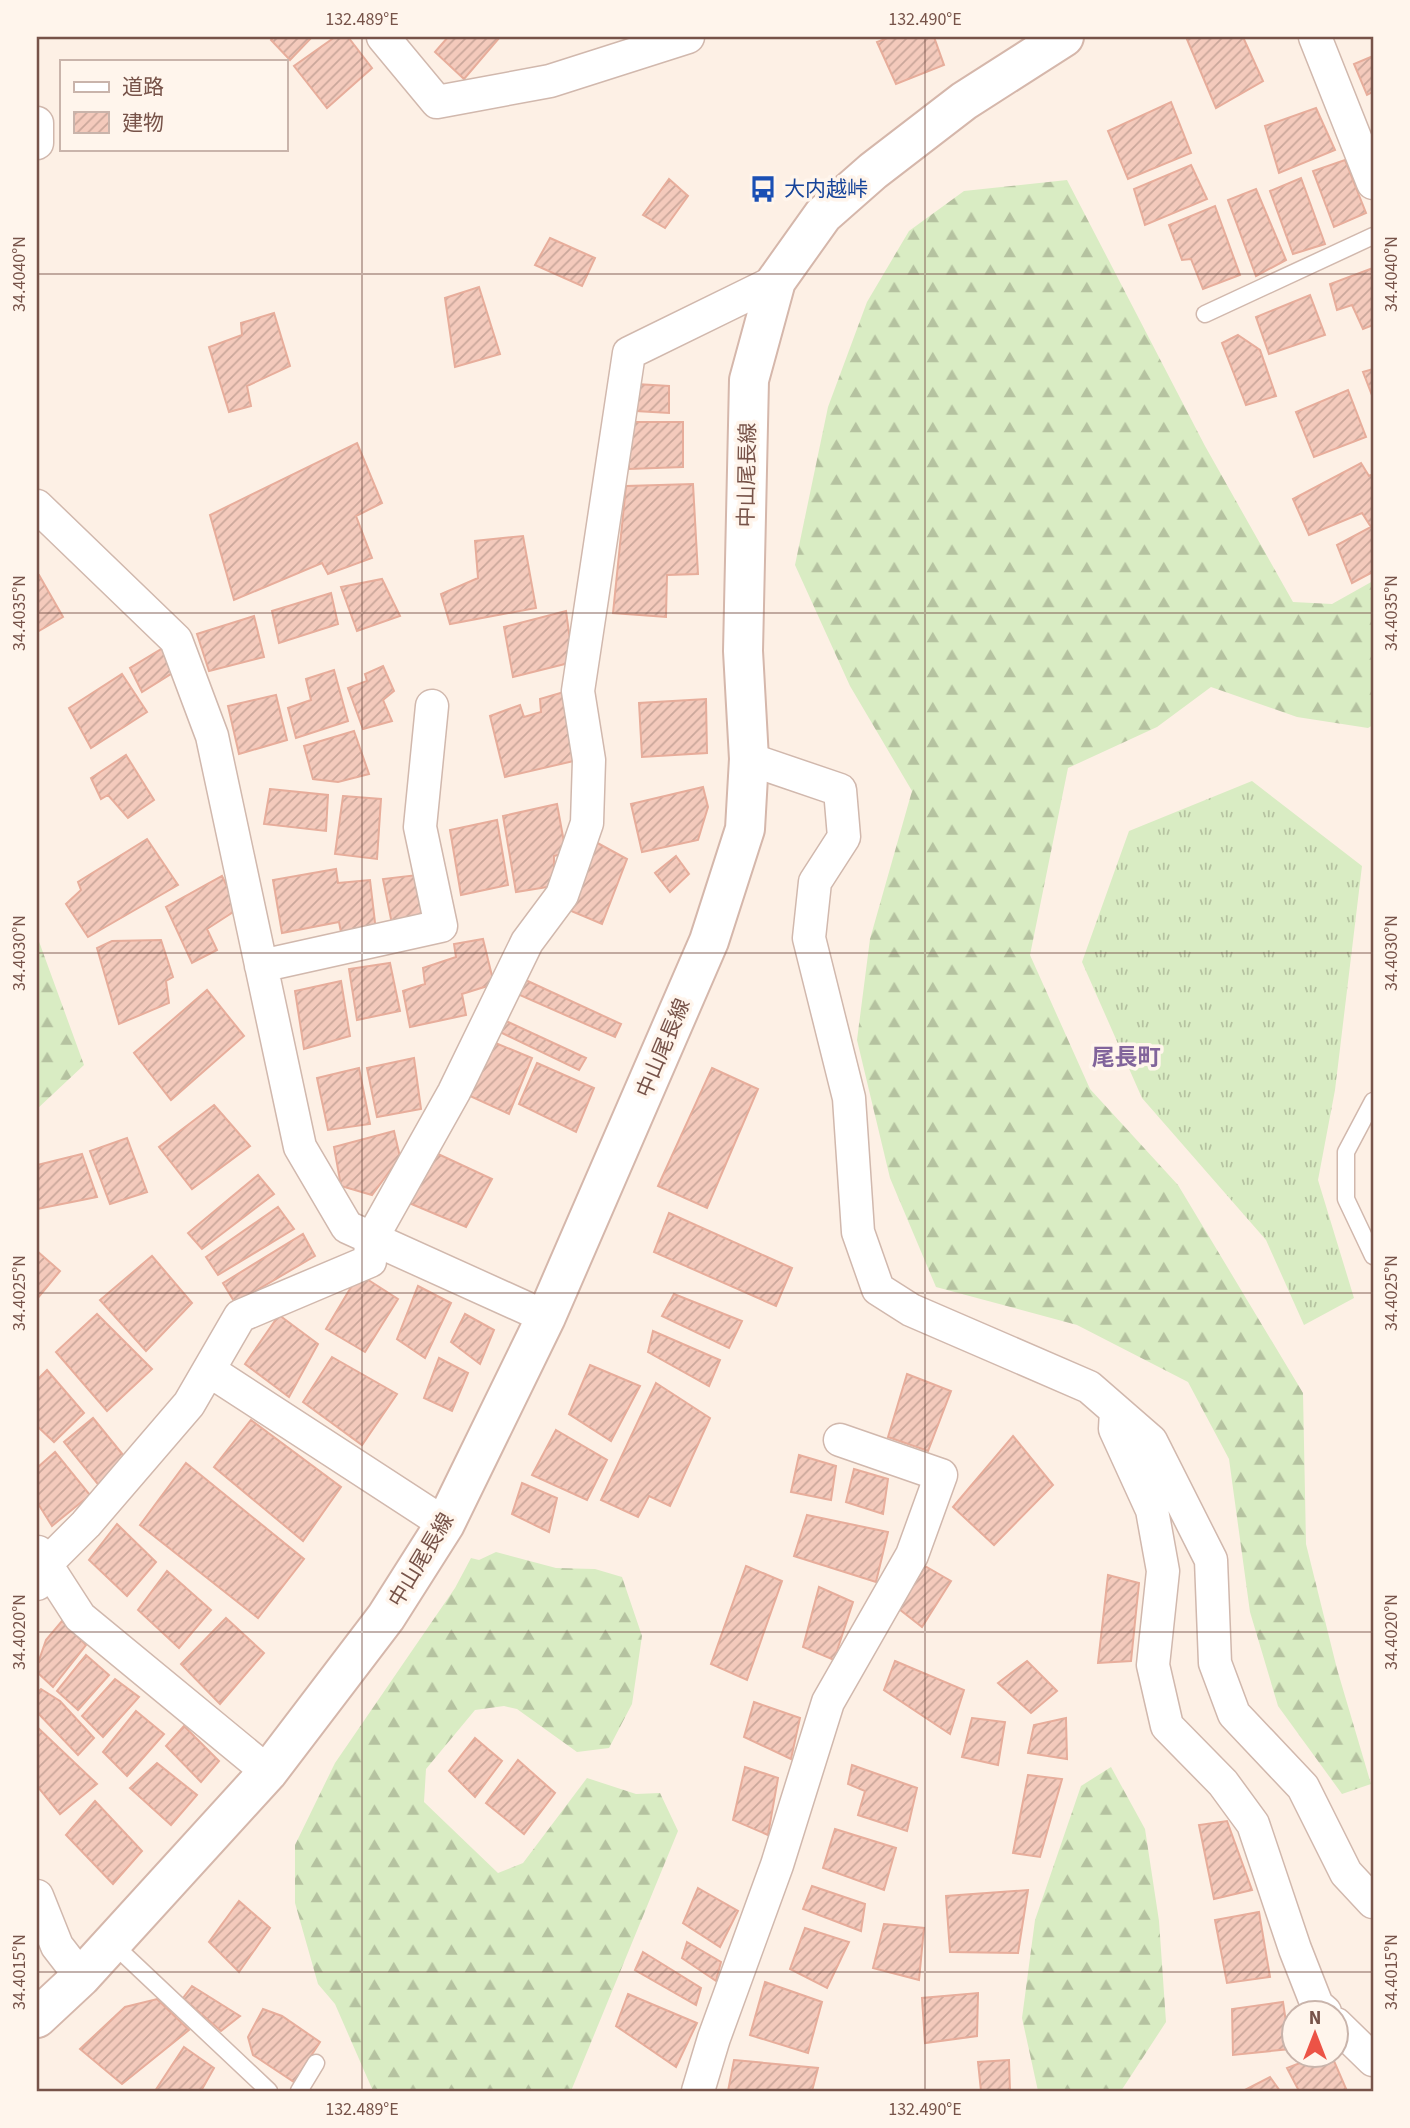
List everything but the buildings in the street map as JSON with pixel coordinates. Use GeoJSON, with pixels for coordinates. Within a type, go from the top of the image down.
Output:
{"type":"FeatureCollection","features":[{"type":"Feature","properties":{"kind":"main road","name":"中山尾長線"},"geometry":{"type":"LineString","coordinates":[[37,2018],[81,1977],[268,1772],[386,1617],[445,1524],[546,1317],[709,941],[745,829],[749,759],[743,651],[749,380],[776,281],[823,215],[873,171],[1049,40]]}},
{"type":"Feature","properties":{"kind":"street"},"geometry":{"type":"LineString","coordinates":[[383,37],[437,102],[550,81],[688,37]]}},
{"type":"Feature","properties":{"kind":"street"},"geometry":{"type":"LineString","coordinates":[[1315,37],[1373,183]]}},
{"type":"Feature","properties":{"kind":"street"},"geometry":{"type":"LineString","coordinates":[[37,123],[37,143]]}},
{"type":"Feature","properties":{"kind":"street"},"geometry":{"type":"LineString","coordinates":[[268,1772],[80,1617],[40,1566],[86,1524],[189,1404],[240,1316],[370,1261],[371,1240],[454,1091],[527,942],[562,895],[587,822],[589,760],[579,691],[629,353],[776,281]]}},
{"type":"Feature","properties":{"kind":"street"},"geometry":{"type":"LineString","coordinates":[[37,506],[176,640],[212,736],[300,1147],[347,1227],[546,1317]]}},
{"type":"Feature","properties":{"kind":"street"},"geometry":{"type":"LineString","coordinates":[[261,966],[440,926],[420,827],[432,706]]}},
{"type":"Feature","properties":{"kind":"street"},"geometry":{"type":"LineString","coordinates":[[749,759],[840,790],[844,837],[815,882],[809,938],[849,1098],[858,1232],[878,1289],[911,1310],[1089,1387],[1150,1441],[1211,1560],[1215,1664],[1234,1714],[1303,1787],[1346,1873],[1373,1902]]}},
{"type":"Feature","properties":{"kind":"street"},"geometry":{"type":"LineString","coordinates":[[210,1371],[445,1524]]}},
{"type":"Feature","properties":{"kind":"street"},"geometry":{"type":"LineString","coordinates":[[1116,1411],[1115,1429],[1152,1510],[1163,1571],[1153,1665],[1167,1726],[1223,1783],[1253,1825],[1314,1998]]}},
{"type":"Feature","properties":{"kind":"street"},"geometry":{"type":"LineString","coordinates":[[698,2091],[714,2038],[777,1865],[828,1702],[912,1555],[940,1475],[840,1440]]}},
{"type":"Feature","properties":{"kind":"street"},"geometry":{"type":"LineString","coordinates":[[37,1896],[57,1946],[81,1977]]}},
{"type":"Feature","properties":{"kind":"street"},"geometry":{"type":"LineString","coordinates":[[1350,2038],[1373,2060]]}},
{"type":"Feature","properties":{"kind":"lane"},"geometry":{"type":"LineString","coordinates":[[1205,314],[1373,236]]}},
{"type":"Feature","properties":{"kind":"lane"},"geometry":{"type":"LineString","coordinates":[[1373,1101],[1346,1152],[1346,1199],[1373,1256]]}},
{"type":"Feature","properties":{"kind":"lane"},"geometry":{"type":"LineString","coordinates":[[112,1943],[269,2091]]}},
{"type":"Feature","properties":{"kind":"lane"},"geometry":{"type":"LineString","coordinates":[[299,2091],[316,2063]]}},
{"type":"Feature","properties":{"kind":"green space"},"geometry":{"type":"Polygon","coordinates":[[[1067,180],[1205,446],[1293,602],[1332,604],[1373,581],[1373,725],[1368,728],[1297,717],[1211,687],[1157,727],[1068,768],[1030,955],[1090,1089],[1178,1185],[1303,1393],[1306,1544],[1337,1669],[1371,1784],[1342,1794],[1278,1706],[1250,1612],[1229,1459],[1188,1382],[1077,1325],[936,1287],[890,1178],[857,1040],[870,939],[912,791],[850,686],[795,565],[828,407],[867,302],[909,231],[964,191],[1067,180]]]}},
{"type":"Feature","properties":{"kind":"green space"},"geometry":{"type":"Polygon","coordinates":[[[1252,781],[1362,866],[1335,1090],[1318,1180],[1354,1298],[1304,1325],[1266,1240],[1142,1098],[1082,962],[1129,831],[1252,781]]]}},
{"type":"Feature","properties":{"kind":"green space"},"geometry":{"type":"Polygon","coordinates":[[[37,936],[84,1065],[37,1109],[37,936]]]}},
{"type":"Feature","properties":{"kind":"green space"},"geometry":{"type":"Polygon","coordinates":[[[496,1552],[556,1568],[595,1569],[622,1577],[642,1636],[632,1704],[609,1748],[577,1752],[517,1709],[504,1706],[475,1710],[426,1769],[424,1802],[498,1873],[523,1863],[587,1778],[636,1794],[660,1793],[678,1831],[571,2091],[373,2091],[335,2004],[318,1984],[295,1903],[295,1845],[335,1763],[455,1588],[471,1558],[479,1560],[496,1552]]]}},
{"type":"Feature","properties":{"kind":"green space"},"geometry":{"type":"Polygon","coordinates":[[[1111,1767],[1145,1829],[1159,1921],[1166,2022],[1121,2091],[1038,2091],[1022,2018],[1035,1920],[1081,1786],[1111,1767]]]}},
{"type":"Feature","properties":{"kind":"place","name":"大内越峠"},"geometry":{"type":"Point","coordinates":[763,189]}},
{"type":"Feature","properties":{"kind":"district","name":"尾長町"},"geometry":{"type":"Point","coordinates":[1126,1057]}}]}
